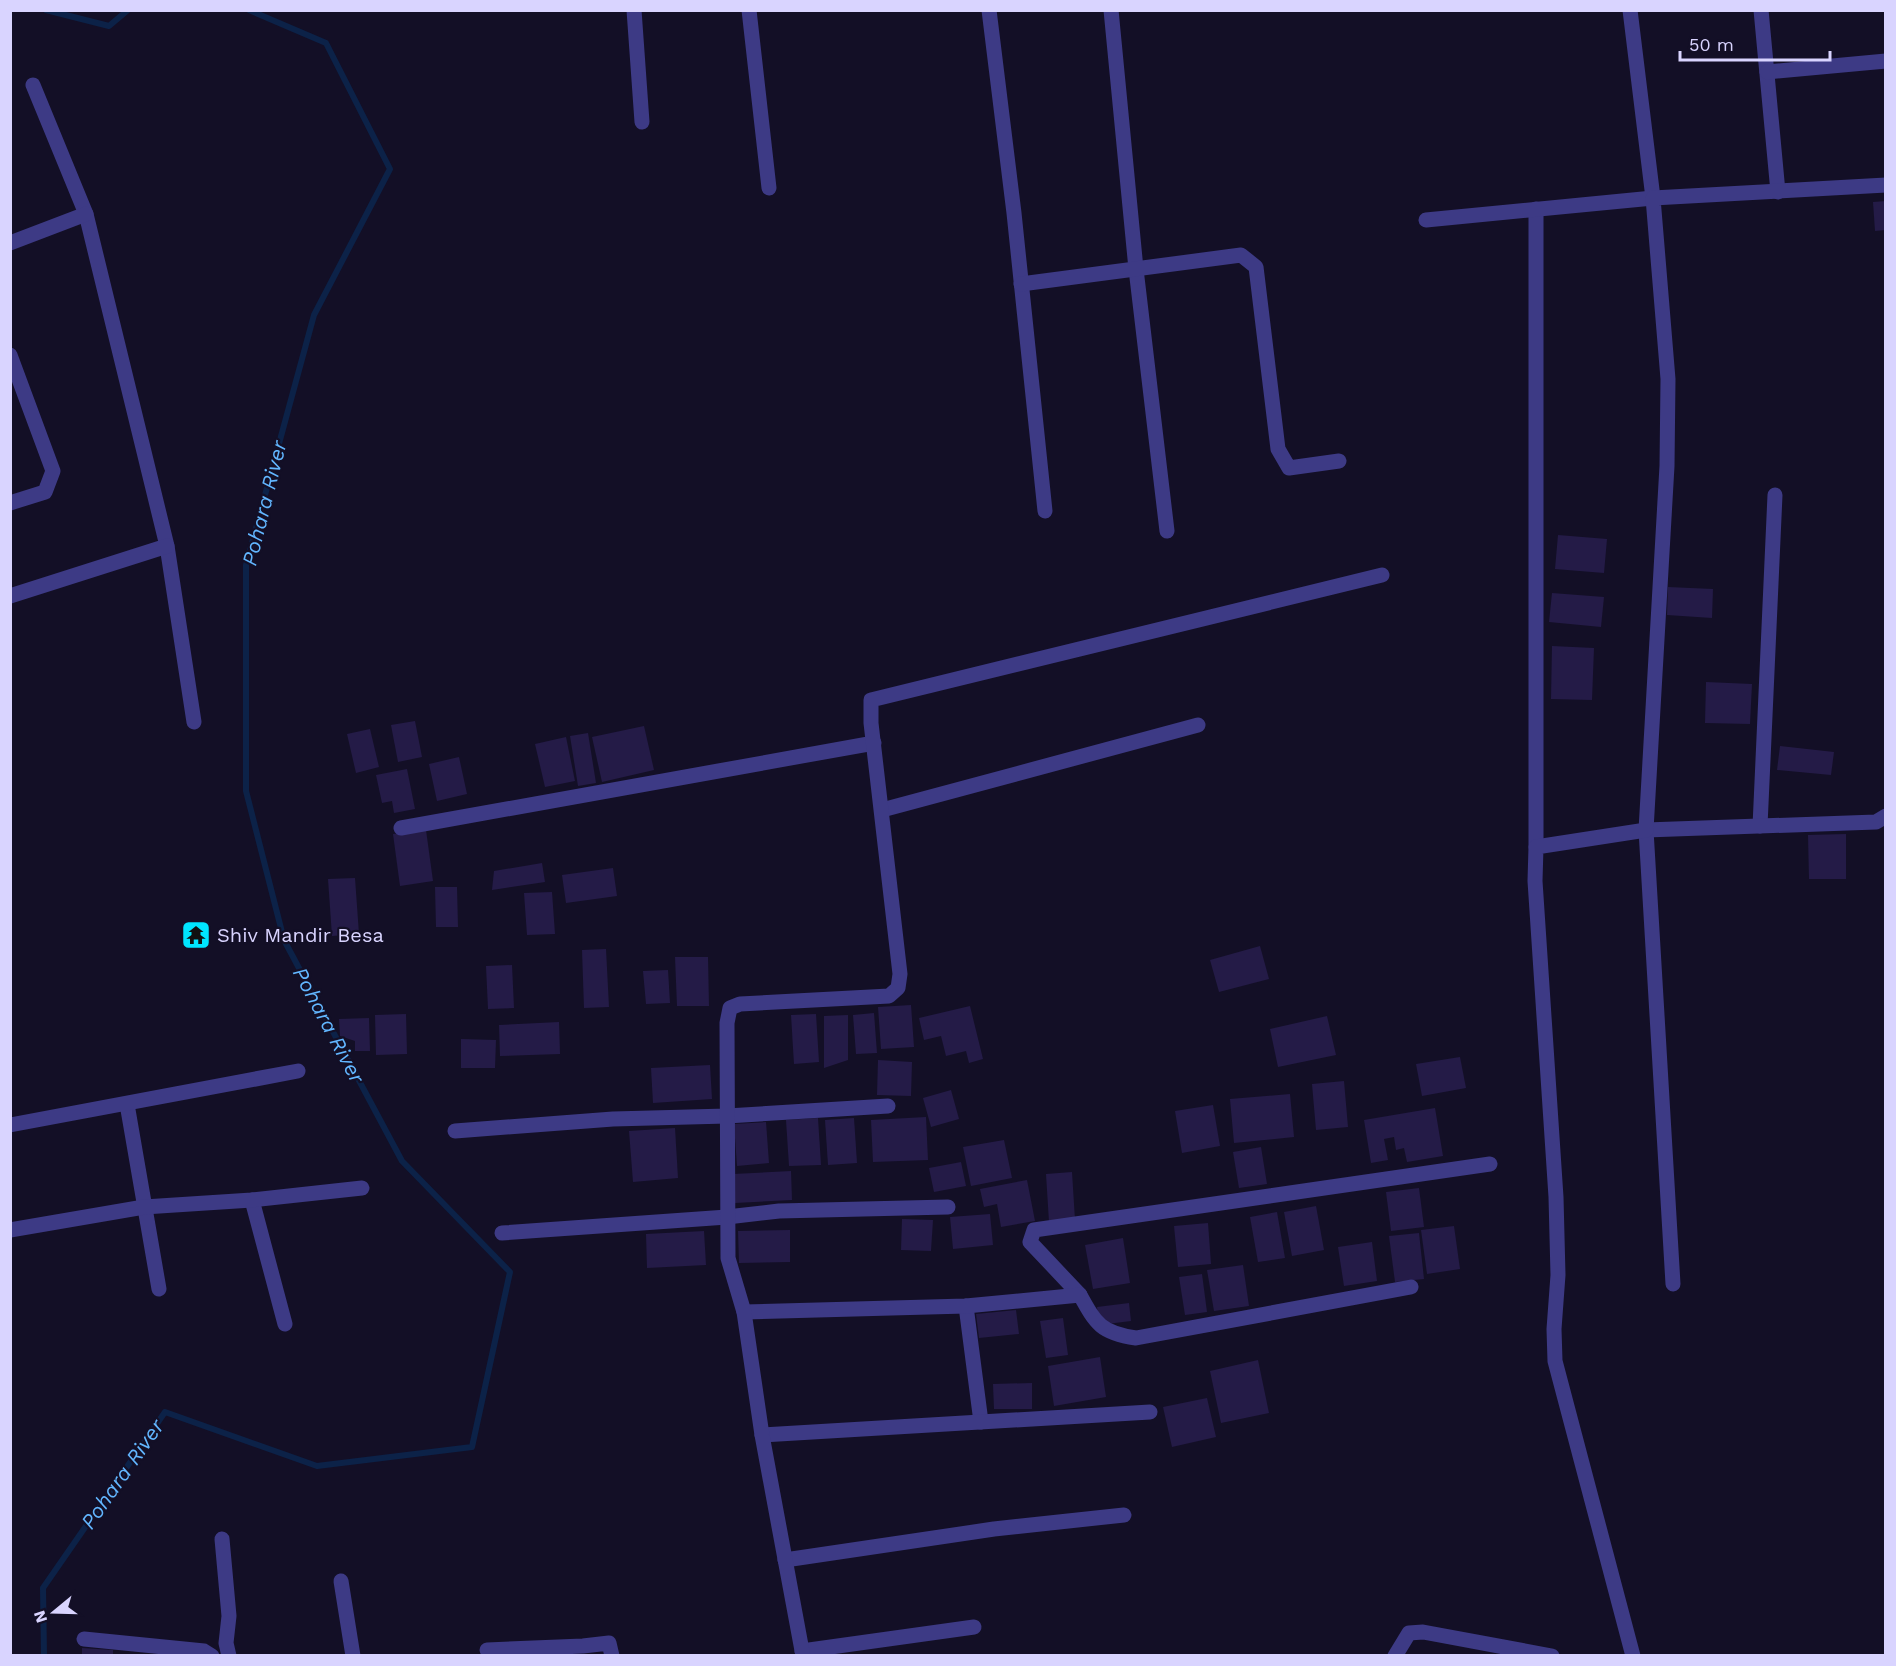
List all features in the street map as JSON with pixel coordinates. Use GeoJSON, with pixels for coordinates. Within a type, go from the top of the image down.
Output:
{"type":"FeatureCollection","features":[{"type":"Feature","properties":{"kind":"street"},"geometry":{"type":"LineString","coordinates":[[634,10],[642,122]]}},
{"type":"Feature","properties":{"kind":"street"},"geometry":{"type":"LineString","coordinates":[[749,10],[769,188]]}},
{"type":"Feature","properties":{"kind":"street"},"geometry":{"type":"LineString","coordinates":[[989,10],[1045,511]]}},
{"type":"Feature","properties":{"kind":"street"},"geometry":{"type":"LineString","coordinates":[[1111,10],[1136,269],[1167,531]]}},
{"type":"Feature","properties":{"kind":"street"},"geometry":{"type":"LineString","coordinates":[[1630,10],[1653,198],[1668,379],[1667,444],[1646,830],[1673,1284]]}},
{"type":"Feature","properties":{"kind":"street"},"geometry":{"type":"LineString","coordinates":[[1761,10],[1778,192]]}},
{"type":"Feature","properties":{"kind":"street"},"geometry":{"type":"LineString","coordinates":[[1767,72],[1886,61]]}},
{"type":"Feature","properties":{"kind":"street"},"geometry":{"type":"LineString","coordinates":[[33,85],[86,214],[167,546],[194,722]]}},
{"type":"Feature","properties":{"kind":"street"},"geometry":{"type":"LineString","coordinates":[[1426,220],[1653,198],[1886,185]]}},
{"type":"Feature","properties":{"kind":"street"},"geometry":{"type":"LineString","coordinates":[[1536,209],[1535,881],[1556,1197],[1558,1275],[1554,1329],[1555,1361],[1633,1656]]}},
{"type":"Feature","properties":{"kind":"street"},"geometry":{"type":"LineString","coordinates":[[10,243],[86,214]]}},
{"type":"Feature","properties":{"kind":"street"},"geometry":{"type":"LineString","coordinates":[[1021,284],[1241,255],[1256,267],[1278,449],[1289,468],[1339,461]]}},
{"type":"Feature","properties":{"kind":"street"},"geometry":{"type":"LineString","coordinates":[[10,355],[53,471],[45,492],[10,503]]}},
{"type":"Feature","properties":{"kind":"street"},"geometry":{"type":"LineString","coordinates":[[1760,826],[1775,495]]}},
{"type":"Feature","properties":{"kind":"street"},"geometry":{"type":"LineString","coordinates":[[10,596],[167,546]]}},
{"type":"Feature","properties":{"kind":"street"},"geometry":{"type":"LineString","coordinates":[[974,1627],[802,1653],[762,1434],[744,1312],[728,1258],[727,1023],[730,1008],[740,1004],[889,996],[898,988],[900,974],[871,700],[1382,575]]}},
{"type":"Feature","properties":{"kind":"street"},"geometry":{"type":"LineString","coordinates":[[882,810],[1197,725]]}},
{"type":"Feature","properties":{"kind":"street"},"geometry":{"type":"LineString","coordinates":[[400,828],[874,743]]}},
{"type":"Feature","properties":{"kind":"street"},"geometry":{"type":"LineString","coordinates":[[1536,847],[1646,830],[1876,822],[1886,816]]}},
{"type":"Feature","properties":{"kind":"street"},"geometry":{"type":"LineString","coordinates":[[10,1125],[298,1071]]}},
{"type":"Feature","properties":{"kind":"street"},"geometry":{"type":"LineString","coordinates":[[127,1104],[159,1288]]}},
{"type":"Feature","properties":{"kind":"street"},"geometry":{"type":"LineString","coordinates":[[455,1131],[613,1119],[727,1116],[888,1106]]}},
{"type":"Feature","properties":{"kind":"street"},"geometry":{"type":"LineString","coordinates":[[1411,1287],[1136,1338],[1118,1336],[1098,1325],[1080,1295],[1030,1242],[1034,1230],[1490,1164]]}},
{"type":"Feature","properties":{"kind":"street"},"geometry":{"type":"LineString","coordinates":[[10,1230],[144,1207],[252,1200],[362,1188]]}},
{"type":"Feature","properties":{"kind":"street"},"geometry":{"type":"LineString","coordinates":[[252,1200],[285,1323]]}},
{"type":"Feature","properties":{"kind":"street"},"geometry":{"type":"LineString","coordinates":[[502,1233],[727,1217],[779,1211],[948,1207]]}},
{"type":"Feature","properties":{"kind":"street"},"geometry":{"type":"LineString","coordinates":[[744,1312],[966,1306],[1080,1295]]}},
{"type":"Feature","properties":{"kind":"street"},"geometry":{"type":"LineString","coordinates":[[966,1306],[981,1422]]}},
{"type":"Feature","properties":{"kind":"street"},"geometry":{"type":"LineString","coordinates":[[762,1434],[1150,1412]]}},
{"type":"Feature","properties":{"kind":"street"},"geometry":{"type":"LineString","coordinates":[[785,1560],[994,1529],[1124,1515]]}},
{"type":"Feature","properties":{"kind":"street"},"geometry":{"type":"LineString","coordinates":[[222,1539],[229,1616],[226,1643],[229,1656]]}},
{"type":"Feature","properties":{"kind":"street"},"geometry":{"type":"LineString","coordinates":[[341,1581],[353,1656]]}},
{"type":"Feature","properties":{"kind":"street"},"geometry":{"type":"LineString","coordinates":[[1395,1656],[1409,1633],[1423,1632],[1552,1656]]}},
{"type":"Feature","properties":{"kind":"street"},"geometry":{"type":"LineString","coordinates":[[84,1639],[204,1651],[212,1656]]}},
{"type":"Feature","properties":{"kind":"street"},"geometry":{"type":"LineString","coordinates":[[487,1650],[609,1643],[612,1656]]}},
{"type":"Feature","properties":{"kind":"building"},"geometry":{"type":"Polygon","coordinates":[[[1886,201],[1886,230],[1875,231],[1873,202],[1886,201]]]}},
{"type":"Feature","properties":{"kind":"building"},"geometry":{"type":"Polygon","coordinates":[[[1558,535],[1607,539],[1604,573],[1555,569],[1558,535]]]}},
{"type":"Feature","properties":{"kind":"building"},"geometry":{"type":"Polygon","coordinates":[[[1668,587],[1713,589],[1712,618],[1667,615],[1668,587]]]}},
{"type":"Feature","properties":{"kind":"building"},"geometry":{"type":"Polygon","coordinates":[[[1552,593],[1604,597],[1601,627],[1549,622],[1552,593]]]}},
{"type":"Feature","properties":{"kind":"building"},"geometry":{"type":"Polygon","coordinates":[[[1552,646],[1594,648],[1592,700],[1551,699],[1552,646]]]}},
{"type":"Feature","properties":{"kind":"building"},"geometry":{"type":"Polygon","coordinates":[[[1706,682],[1752,684],[1750,724],[1705,723],[1706,682]]]}},
{"type":"Feature","properties":{"kind":"building"},"geometry":{"type":"Polygon","coordinates":[[[415,721],[422,757],[398,762],[391,725],[415,721]]]}},
{"type":"Feature","properties":{"kind":"building"},"geometry":{"type":"Polygon","coordinates":[[[644,726],[654,770],[602,782],[592,737],[644,726]]]}},
{"type":"Feature","properties":{"kind":"building"},"geometry":{"type":"Polygon","coordinates":[[[370,729],[379,767],[356,773],[347,734],[370,729]]]}},
{"type":"Feature","properties":{"kind":"building"},"geometry":{"type":"Polygon","coordinates":[[[588,733],[596,783],[578,786],[570,736],[588,733]]]}},
{"type":"Feature","properties":{"kind":"building"},"geometry":{"type":"Polygon","coordinates":[[[566,737],[575,781],[545,787],[535,744],[566,737]]]}},
{"type":"Feature","properties":{"kind":"building"},"geometry":{"type":"Polygon","coordinates":[[[1780,746],[1834,752],[1831,775],[1777,770],[1780,746]]]}},
{"type":"Feature","properties":{"kind":"building"},"geometry":{"type":"Polygon","coordinates":[[[459,757],[467,794],[437,801],[429,764],[459,757]]]}},
{"type":"Feature","properties":{"kind":"building"},"geometry":{"type":"Polygon","coordinates":[[[407,769],[415,809],[394,813],[392,801],[382,803],[376,775],[407,769]]]}},
{"type":"Feature","properties":{"kind":"building"},"geometry":{"type":"Polygon","coordinates":[[[426,830],[433,881],[400,886],[393,834],[426,830]]]}},
{"type":"Feature","properties":{"kind":"building"},"geometry":{"type":"Polygon","coordinates":[[[1846,834],[1846,879],[1809,879],[1808,835],[1846,834]]]}},
{"type":"Feature","properties":{"kind":"building"},"geometry":{"type":"Polygon","coordinates":[[[542,863],[545,882],[492,890],[494,871],[542,863]]]}},
{"type":"Feature","properties":{"kind":"building"},"geometry":{"type":"Polygon","coordinates":[[[613,868],[617,896],[566,903],[562,875],[613,868]]]}},
{"type":"Feature","properties":{"kind":"building"},"geometry":{"type":"Polygon","coordinates":[[[355,878],[359,934],[332,936],[328,879],[355,878]]]}},
{"type":"Feature","properties":{"kind":"building"},"geometry":{"type":"Polygon","coordinates":[[[435,887],[457,887],[458,927],[436,927],[435,887]]]}},
{"type":"Feature","properties":{"kind":"building"},"geometry":{"type":"Polygon","coordinates":[[[552,892],[555,934],[527,935],[524,893],[552,892]]]}},
{"type":"Feature","properties":{"kind":"building"},"geometry":{"type":"Polygon","coordinates":[[[1260,946],[1269,979],[1219,992],[1210,960],[1260,946]]]}},
{"type":"Feature","properties":{"kind":"building"},"geometry":{"type":"Polygon","coordinates":[[[606,949],[609,1007],[584,1008],[582,950],[606,949]]]}},
{"type":"Feature","properties":{"kind":"building"},"geometry":{"type":"Polygon","coordinates":[[[675,957],[708,957],[709,1006],[677,1006],[675,957]]]}},
{"type":"Feature","properties":{"kind":"building"},"geometry":{"type":"Polygon","coordinates":[[[512,965],[514,1008],[488,1009],[486,966],[512,965]]]}},
{"type":"Feature","properties":{"kind":"building"},"geometry":{"type":"Polygon","coordinates":[[[668,970],[670,1003],[646,1004],[643,971],[668,970]]]}},
{"type":"Feature","properties":{"kind":"building"},"geometry":{"type":"Polygon","coordinates":[[[911,1005],[914,1047],[881,1049],[878,1007],[911,1005]]]}},
{"type":"Feature","properties":{"kind":"building"},"geometry":{"type":"Polygon","coordinates":[[[970,1006],[983,1059],[969,1063],[966,1051],[946,1056],[941,1036],[924,1040],[919,1018],[970,1006]]]}},
{"type":"Feature","properties":{"kind":"building"},"geometry":{"type":"Polygon","coordinates":[[[874,1013],[877,1053],[856,1054],[853,1015],[874,1013]]]}},
{"type":"Feature","properties":{"kind":"building"},"geometry":{"type":"Polygon","coordinates":[[[406,1014],[407,1054],[376,1055],[375,1015],[406,1014]]]}},
{"type":"Feature","properties":{"kind":"building"},"geometry":{"type":"Polygon","coordinates":[[[816,1014],[819,1062],[794,1064],[791,1015],[816,1014]]]}},
{"type":"Feature","properties":{"kind":"building"},"geometry":{"type":"Polygon","coordinates":[[[848,1015],[848,1060],[824,1068],[824,1016],[848,1015]]]}},
{"type":"Feature","properties":{"kind":"building"},"geometry":{"type":"Polygon","coordinates":[[[1327,1016],[1336,1055],[1278,1067],[1270,1029],[1327,1016]]]}},
{"type":"Feature","properties":{"kind":"building"},"geometry":{"type":"Polygon","coordinates":[[[369,1018],[370,1051],[355,1051],[355,1041],[340,1036],[339,1019],[369,1018]]]}},
{"type":"Feature","properties":{"kind":"building"},"geometry":{"type":"Polygon","coordinates":[[[559,1022],[560,1054],[500,1056],[499,1025],[559,1022]]]}},
{"type":"Feature","properties":{"kind":"building"},"geometry":{"type":"Polygon","coordinates":[[[461,1039],[496,1040],[495,1068],[461,1068],[461,1039]]]}},
{"type":"Feature","properties":{"kind":"building"},"geometry":{"type":"Polygon","coordinates":[[[1460,1057],[1466,1088],[1422,1096],[1416,1064],[1460,1057]]]}},
{"type":"Feature","properties":{"kind":"building"},"geometry":{"type":"Polygon","coordinates":[[[878,1060],[912,1062],[911,1096],[877,1095],[878,1060]]]}},
{"type":"Feature","properties":{"kind":"building"},"geometry":{"type":"Polygon","coordinates":[[[710,1065],[712,1099],[653,1103],[651,1068],[710,1065]]]}},
{"type":"Feature","properties":{"kind":"building"},"geometry":{"type":"Polygon","coordinates":[[[1344,1081],[1348,1127],[1316,1130],[1312,1084],[1344,1081]]]}},
{"type":"Feature","properties":{"kind":"building"},"geometry":{"type":"Polygon","coordinates":[[[951,1090],[959,1119],[931,1127],[923,1098],[951,1090]]]}},
{"type":"Feature","properties":{"kind":"building"},"geometry":{"type":"Polygon","coordinates":[[[1290,1094],[1294,1137],[1234,1143],[1230,1099],[1290,1094]]]}},
{"type":"Feature","properties":{"kind":"building"},"geometry":{"type":"Polygon","coordinates":[[[1213,1105],[1220,1146],[1182,1153],[1175,1111],[1213,1105]]]}},
{"type":"Feature","properties":{"kind":"building"},"geometry":{"type":"Polygon","coordinates":[[[1435,1108],[1443,1156],[1407,1162],[1404,1148],[1396,1150],[1394,1137],[1384,1139],[1388,1160],[1371,1163],[1364,1120],[1435,1108]]]}},
{"type":"Feature","properties":{"kind":"building"},"geometry":{"type":"Polygon","coordinates":[[[926,1117],[928,1160],[873,1162],[871,1120],[926,1117]]]}},
{"type":"Feature","properties":{"kind":"building"},"geometry":{"type":"Polygon","coordinates":[[[818,1118],[821,1165],[789,1166],[786,1120],[818,1118]]]}},
{"type":"Feature","properties":{"kind":"building"},"geometry":{"type":"Polygon","coordinates":[[[854,1118],[857,1163],[828,1165],[825,1120],[854,1118]]]}},
{"type":"Feature","properties":{"kind":"building"},"geometry":{"type":"Polygon","coordinates":[[[766,1122],[769,1163],[737,1166],[734,1124],[766,1122]]]}},
{"type":"Feature","properties":{"kind":"building"},"geometry":{"type":"Polygon","coordinates":[[[675,1128],[678,1178],[633,1182],[629,1131],[675,1128]]]}},
{"type":"Feature","properties":{"kind":"building"},"geometry":{"type":"Polygon","coordinates":[[[1004,1140],[1012,1178],[971,1186],[963,1147],[1004,1140]]]}},
{"type":"Feature","properties":{"kind":"building"},"geometry":{"type":"Polygon","coordinates":[[[1261,1147],[1267,1184],[1239,1188],[1233,1152],[1261,1147]]]}},
{"type":"Feature","properties":{"kind":"building"},"geometry":{"type":"Polygon","coordinates":[[[961,1162],[966,1186],[934,1192],[929,1168],[961,1162]]]}},
{"type":"Feature","properties":{"kind":"building"},"geometry":{"type":"Polygon","coordinates":[[[791,1171],[792,1200],[735,1203],[733,1174],[791,1171]]]}},
{"type":"Feature","properties":{"kind":"building"},"geometry":{"type":"Polygon","coordinates":[[[1072,1172],[1075,1220],[1049,1222],[1046,1174],[1072,1172]]]}},
{"type":"Feature","properties":{"kind":"building"},"geometry":{"type":"Polygon","coordinates":[[[1027,1180],[1035,1221],[1001,1227],[997,1204],[984,1207],[980,1189],[1027,1180]]]}},
{"type":"Feature","properties":{"kind":"building"},"geometry":{"type":"Polygon","coordinates":[[[1419,1188],[1424,1227],[1391,1231],[1386,1192],[1419,1188]]]}},
{"type":"Feature","properties":{"kind":"building"},"geometry":{"type":"Polygon","coordinates":[[[1316,1206],[1324,1250],[1292,1256],[1284,1212],[1316,1206]]]}},
{"type":"Feature","properties":{"kind":"building"},"geometry":{"type":"Polygon","coordinates":[[[1277,1212],[1285,1258],[1258,1262],[1250,1217],[1277,1212]]]}},
{"type":"Feature","properties":{"kind":"building"},"geometry":{"type":"Polygon","coordinates":[[[990,1214],[993,1245],[953,1249],[950,1217],[990,1214]]]}},
{"type":"Feature","properties":{"kind":"building"},"geometry":{"type":"Polygon","coordinates":[[[902,1219],[933,1220],[931,1251],[901,1250],[902,1219]]]}},
{"type":"Feature","properties":{"kind":"building"},"geometry":{"type":"Polygon","coordinates":[[[1208,1223],[1211,1264],[1178,1267],[1174,1226],[1208,1223]]]}},
{"type":"Feature","properties":{"kind":"building"},"geometry":{"type":"Polygon","coordinates":[[[1454,1226],[1460,1269],[1427,1274],[1421,1230],[1454,1226]]]}},
{"type":"Feature","properties":{"kind":"building"},"geometry":{"type":"Polygon","coordinates":[[[790,1230],[790,1262],[739,1263],[738,1231],[790,1230]]]}},
{"type":"Feature","properties":{"kind":"building"},"geometry":{"type":"Polygon","coordinates":[[[704,1231],[706,1265],[647,1268],[646,1234],[704,1231]]]}},
{"type":"Feature","properties":{"kind":"building"},"geometry":{"type":"Polygon","coordinates":[[[1419,1233],[1424,1279],[1395,1282],[1389,1236],[1419,1233]]]}},
{"type":"Feature","properties":{"kind":"building"},"geometry":{"type":"Polygon","coordinates":[[[1123,1238],[1130,1283],[1093,1289],[1085,1245],[1123,1238]]]}},
{"type":"Feature","properties":{"kind":"building"},"geometry":{"type":"Polygon","coordinates":[[[1372,1242],[1377,1281],[1344,1286],[1338,1247],[1372,1242]]]}},
{"type":"Feature","properties":{"kind":"building"},"geometry":{"type":"Polygon","coordinates":[[[1243,1265],[1249,1306],[1214,1311],[1207,1270],[1243,1265]]]}},
{"type":"Feature","properties":{"kind":"building"},"geometry":{"type":"Polygon","coordinates":[[[1202,1274],[1207,1312],[1185,1315],[1179,1277],[1202,1274]]]}},
{"type":"Feature","properties":{"kind":"building"},"geometry":{"type":"Polygon","coordinates":[[[1129,1303],[1131,1321],[1099,1325],[1097,1307],[1129,1303]]]}},
{"type":"Feature","properties":{"kind":"building"},"geometry":{"type":"Polygon","coordinates":[[[1016,1310],[1019,1334],[979,1338],[976,1314],[1016,1310]]]}},
{"type":"Feature","properties":{"kind":"building"},"geometry":{"type":"Polygon","coordinates":[[[1063,1318],[1068,1355],[1046,1358],[1040,1321],[1063,1318]]]}},
{"type":"Feature","properties":{"kind":"building"},"geometry":{"type":"Polygon","coordinates":[[[1100,1357],[1106,1397],[1054,1406],[1048,1366],[1100,1357]]]}},
{"type":"Feature","properties":{"kind":"building"},"geometry":{"type":"Polygon","coordinates":[[[1258,1360],[1269,1413],[1221,1423],[1210,1371],[1258,1360]]]}},
{"type":"Feature","properties":{"kind":"building"},"geometry":{"type":"Polygon","coordinates":[[[1032,1383],[1032,1409],[994,1409],[993,1384],[1032,1383]]]}},
{"type":"Feature","properties":{"kind":"building"},"geometry":{"type":"Polygon","coordinates":[[[1207,1398],[1216,1437],[1172,1447],[1163,1407],[1207,1398]]]}},
{"type":"Feature","properties":{"kind":"building"},"geometry":{"type":"Polygon","coordinates":[[[82,1648],[113,1650],[113,1656],[82,1656],[82,1648]]]}},
{"type":"Feature","properties":{"kind":"waterway","name":"Pohara River"},"geometry":{"type":"LineString","coordinates":[[46,10],[109,26],[128,10]]}},
{"type":"Feature","properties":{"kind":"waterway","name":"Pohara River"},"geometry":{"type":"LineString","coordinates":[[44,1656],[43,1588],[165,1412],[317,1466],[472,1447],[510,1272],[402,1161],[284,940],[246,791],[246,565],[314,315],[390,169],[326,43],[249,10]]}},
{"type":"Feature","properties":{"kind":"place","name":"Shiv Mandir Besa"},"geometry":{"type":"Point","coordinates":[196,935]}}]}
